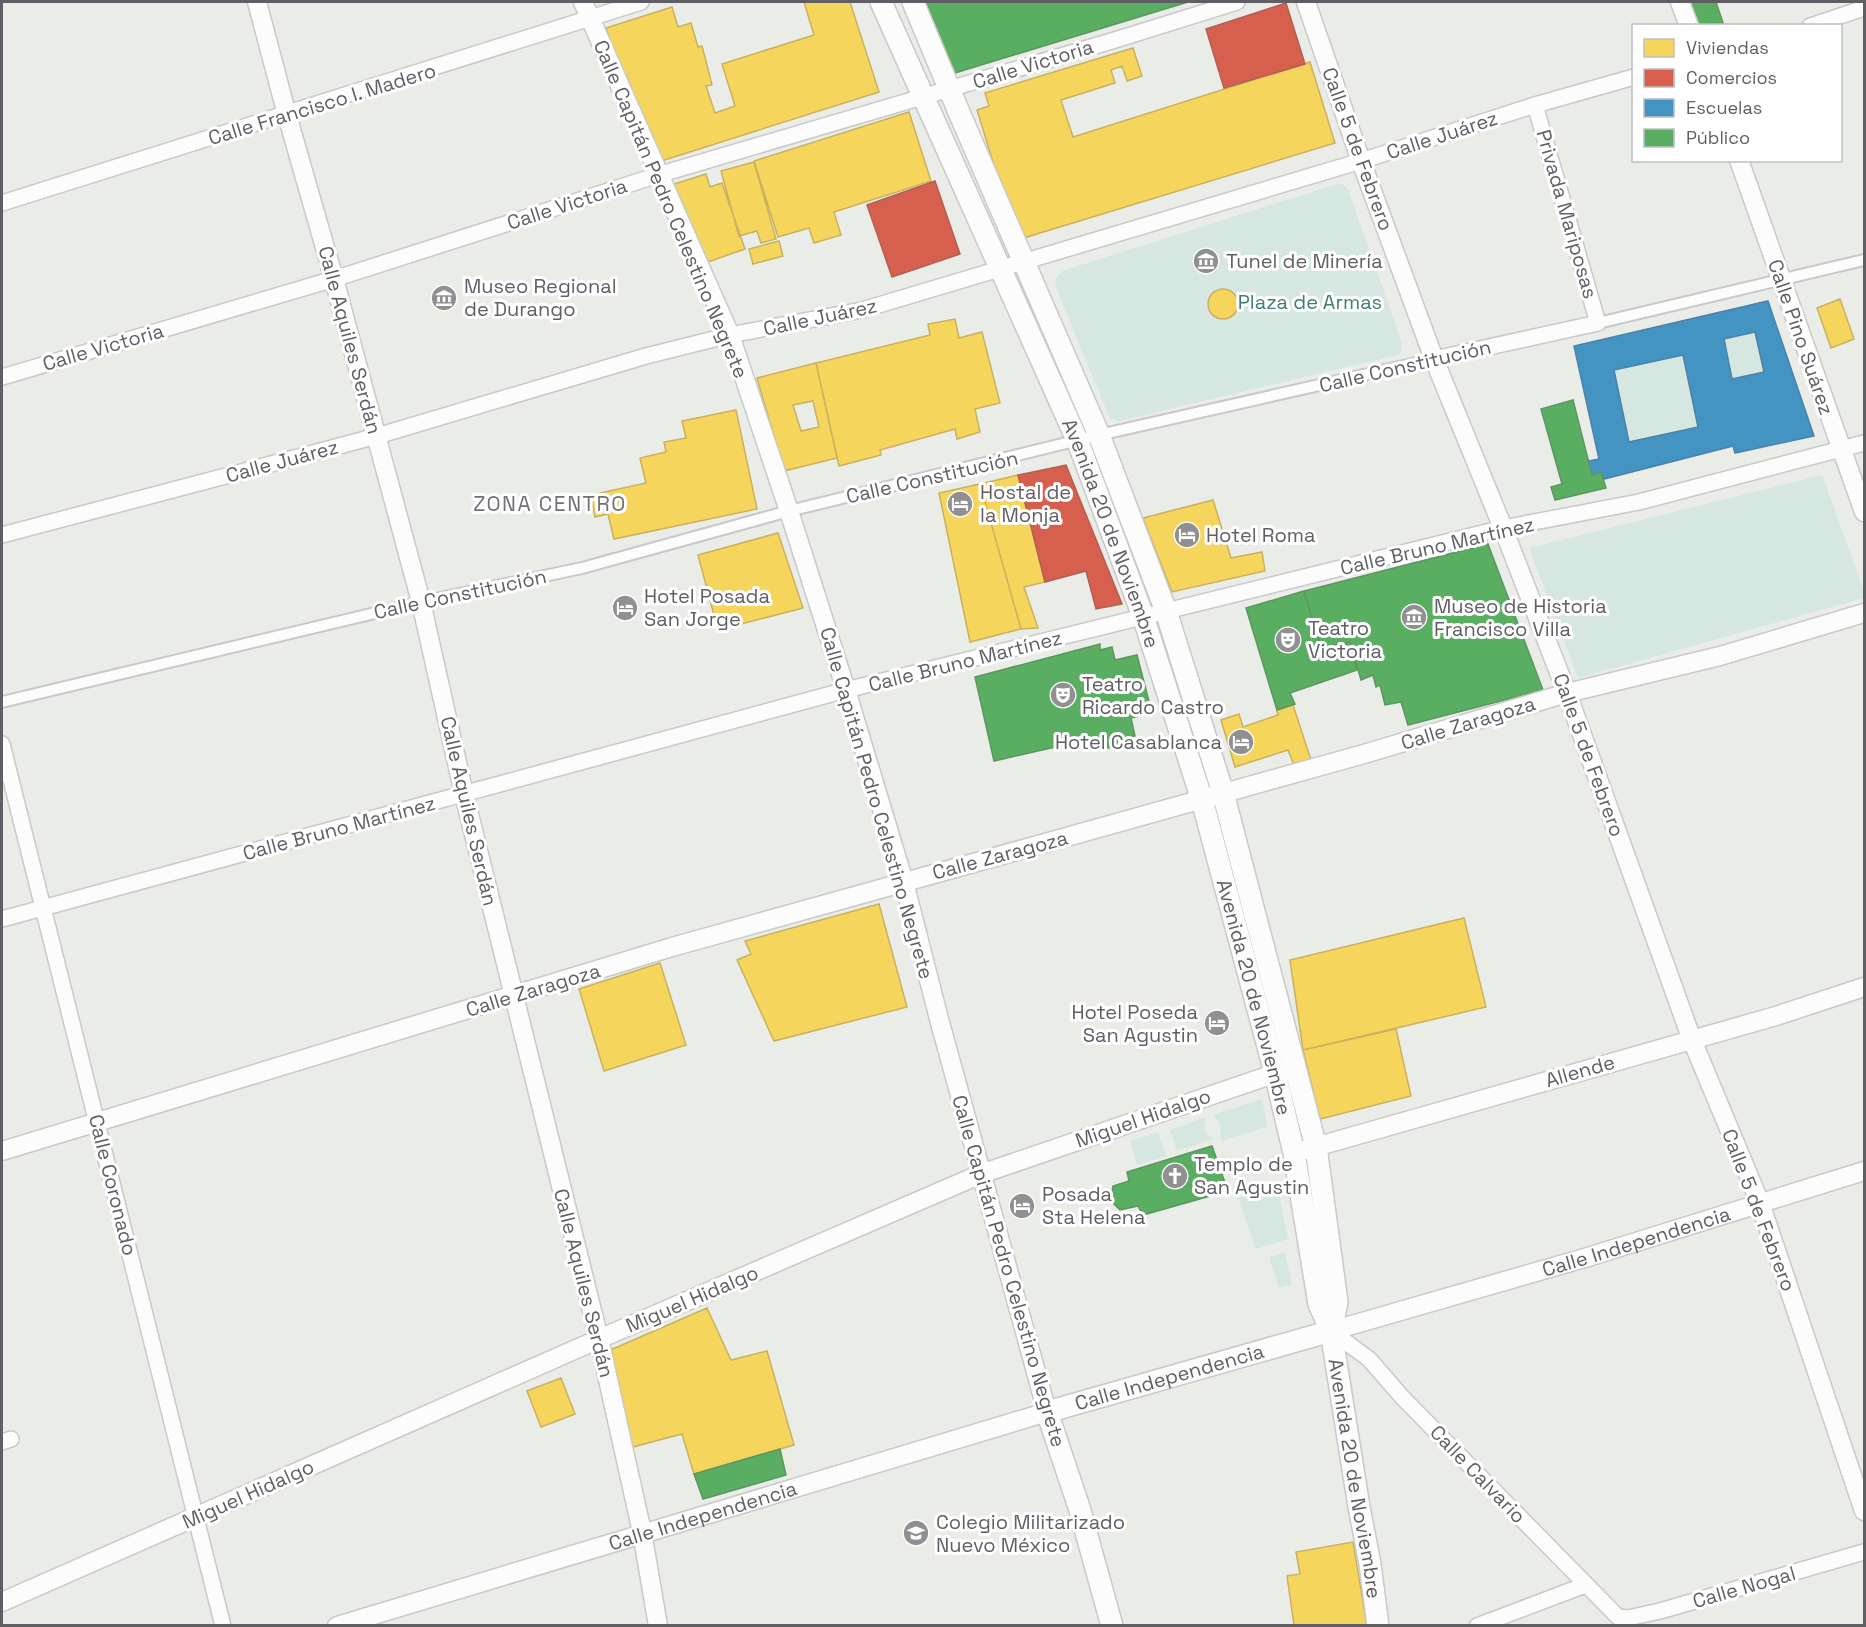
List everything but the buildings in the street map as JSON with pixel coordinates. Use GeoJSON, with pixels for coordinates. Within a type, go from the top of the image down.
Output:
{"type":"FeatureCollection","features":[{"type":"Feature","properties":{"kind":"main road","name":"Avenida 20 de Noviembre"},"geometry":{"type":"LineString","coordinates":[[881,2],[1078,442],[1143,616],[1202,800],[1294,1153],[1319,1304],[1331,1332],[1370,1564],[1378,1626]]}},
{"type":"Feature","properties":{"kind":"main road","name":"Avenida 20 de Noviembre"},"geometry":{"type":"LineString","coordinates":[[913,2],[1099,435],[1166,611],[1223,793],[1316,1147],[1337,1302],[1331,1332]]}},
{"type":"Feature","properties":{"kind":"main road","name":"Calle Independencia"},"geometry":{"type":"LineString","coordinates":[[1047,1412],[1331,1332]]}},
{"type":"Feature","properties":{"kind":"main road","name":"Calle Capitán Pedro Celestino Negrete"},"geometry":{"type":"LineString","coordinates":[[1047,1412],[1079,1507],[1112,1626]]}},
{"type":"Feature","properties":{"kind":"street","name":"Calle Aquiles Serdán"},"geometry":{"type":"LineString","coordinates":[[257,2],[286,115],[334,279],[421,602],[464,794],[599,1339],[642,1532],[658,1626]]}},
{"type":"Feature","properties":{"kind":"street","name":"Calle Capitán Pedro Celestino Negrete"},"geometry":{"type":"LineString","coordinates":[[583,2],[730,335],[789,511],[904,882],[1047,1412]]}},
{"type":"Feature","properties":{"kind":"street","name":"Calle Francisco I. Madero"},"geometry":{"type":"LineString","coordinates":[[2,203],[641,2]]}},
{"type":"Feature","properties":{"kind":"street","name":"Calle Victoria"},"geometry":{"type":"LineString","coordinates":[[2,376],[334,279],[658,175],[1237,2]]}},
{"type":"Feature","properties":{"kind":"street","name":"Calle 5 de Febrero"},"geometry":{"type":"LineString","coordinates":[[1306,2],[1434,359],[1567,693],[1692,1040],[1760,1203],[1864,1511]]}},
{"type":"Feature","properties":{"kind":"street"},"geometry":{"type":"LineString","coordinates":[[1680,2],[1688,24]]}},
{"type":"Feature","properties":{"kind":"street"},"geometry":{"type":"LineString","coordinates":[[1816,24],[1864,8]]}},
{"type":"Feature","properties":{"kind":"street","name":"Calle Juárez"},"geometry":{"type":"LineString","coordinates":[[2,535],[376,436],[646,356],[730,335],[862,310],[1001,270],[1362,161],[1535,105],[1632,78]]}},
{"type":"Feature","properties":{"kind":"street","name":"Privada Mariposas"},"geometry":{"type":"LineString","coordinates":[[1535,105],[1598,323]]}},
{"type":"Feature","properties":{"kind":"street","name":"Calle Pino Suárez"},"geometry":{"type":"LineString","coordinates":[[1740,162],[1864,512]]}},
{"type":"Feature","properties":{"kind":"street","name":"Calle Constitución"},"geometry":{"type":"LineString","coordinates":[[2,702],[421,602],[582,567],[789,511],[1099,435],[1598,323],[1864,260]]}},
{"type":"Feature","properties":{"kind":"street","name":"Calle Bruno Martínez"},"geometry":{"type":"LineString","coordinates":[[2,919],[846,690],[1503,528],[1639,502],[1864,443]]}},
{"type":"Feature","properties":{"kind":"street","name":"Calle Zaragoza"},"geometry":{"type":"LineString","coordinates":[[2,1151],[514,997],[672,947],[1202,800],[1567,693],[1720,656],[1864,613]]}},
{"type":"Feature","properties":{"kind":"street","name":"Calle Coronado"},"geometry":{"type":"LineString","coordinates":[[2,744],[223,1626]]}},
{"type":"Feature","properties":{"kind":"street","name":"Allende"},"geometry":{"type":"LineString","coordinates":[[1294,1153],[1776,1016],[1864,987]]}},
{"type":"Feature","properties":{"kind":"street","name":"Miguel Hidalgo"},"geometry":{"type":"LineString","coordinates":[[2,1602],[599,1339],[981,1174],[1296,1067]]}},
{"type":"Feature","properties":{"kind":"street","name":"Calle Independencia"},"geometry":{"type":"LineString","coordinates":[[1331,1332],[1588,1257],[1864,1171]]}},
{"type":"Feature","properties":{"kind":"street","name":"Calle Calvario"},"geometry":{"type":"LineString","coordinates":[[1331,1332],[1369,1359],[1402,1397],[1585,1585],[1614,1614],[1623,1619]]}},
{"type":"Feature","properties":{"kind":"street","name":"Calle Independencia"},"geometry":{"type":"LineString","coordinates":[[337,1626],[642,1532],[1047,1412]]}},
{"type":"Feature","properties":{"kind":"street","name":"Calle Nogal"},"geometry":{"type":"LineString","coordinates":[[1623,1619],[1660,1611],[1864,1552]]}},
{"type":"Feature","properties":{"kind":"street"},"geometry":{"type":"LineString","coordinates":[[1477,1626],[1585,1585]]}},
{"type":"Feature","properties":{"kind":"street"},"geometry":{"type":"LineString","coordinates":[[1660,1611],[1667,1626]]}},
{"type":"Feature","properties":{"kind":"green space","name":"Plaza de Armas"},"geometry":{"type":"Polygon","coordinates":[[[1342,184],[1348,189],[1402,343],[1401,352],[1398,355],[1119,421],[1110,419],[1055,285],[1062,271],[1342,184]],[[1222,289],[1212,294],[1208,304],[1212,315],[1223,319],[1233,315],[1237,307],[1234,295],[1222,289]]]}},
{"type":"Feature","properties":{"kind":"green space"},"geometry":{"type":"Polygon","coordinates":[[[1755,332],[1764,372],[1732,379],[1724,339],[1755,332]]]}},
{"type":"Feature","properties":{"kind":"green space"},"geometry":{"type":"Polygon","coordinates":[[[1683,355],[1698,427],[1629,442],[1614,370],[1683,355]]]}},
{"type":"Feature","properties":{"kind":"green space"},"geometry":{"type":"Polygon","coordinates":[[[1822,475],[1864,591],[1864,598],[1578,678],[1529,548],[1822,475]]]}},
{"type":"Feature","properties":{"kind":"green space"},"geometry":{"type":"Polygon","coordinates":[[[1262,1099],[1267,1127],[1221,1141],[1220,1124],[1213,1115],[1262,1099]]]}},
{"type":"Feature","properties":{"kind":"green space"},"geometry":{"type":"Polygon","coordinates":[[[1206,1117],[1204,1130],[1213,1139],[1177,1151],[1170,1130],[1206,1117]]]}},
{"type":"Feature","properties":{"kind":"green space"},"geometry":{"type":"Polygon","coordinates":[[[1158,1132],[1166,1156],[1137,1165],[1130,1141],[1158,1132]]]}},
{"type":"Feature","properties":{"kind":"green space"},"geometry":{"type":"Polygon","coordinates":[[[1277,1186],[1288,1239],[1256,1249],[1238,1198],[1277,1186]]]}},
{"type":"Feature","properties":{"kind":"green space"},"geometry":{"type":"Polygon","coordinates":[[[1285,1252],[1292,1285],[1279,1288],[1269,1257],[1285,1252]]]}},
{"type":"Feature","properties":{"kind":"place","name":"Tunel de Minería"},"geometry":{"type":"Point","coordinates":[1206,261]}},
{"type":"Feature","properties":{"kind":"place","name":"Museo Regional de Durango"},"geometry":{"type":"Point","coordinates":[444,298]}},
{"type":"Feature","properties":{"kind":"place","name":"Hostal de la Monja"},"geometry":{"type":"Point","coordinates":[960,504]}},
{"type":"Feature","properties":{"kind":"place","name":"Hotel Roma"},"geometry":{"type":"Point","coordinates":[1187,535]}},
{"type":"Feature","properties":{"kind":"place","name":"Hotel Posada San Jorge"},"geometry":{"type":"Point","coordinates":[625,608]}},
{"type":"Feature","properties":{"kind":"place","name":"Museo de Historia Francisco Villa"},"geometry":{"type":"Point","coordinates":[1414,617]}},
{"type":"Feature","properties":{"kind":"place","name":"Teatro Victoria"},"geometry":{"type":"Point","coordinates":[1288,640]}},
{"type":"Feature","properties":{"kind":"place","name":"Teatro Ricardo Castro"},"geometry":{"type":"Point","coordinates":[1063,695]}},
{"type":"Feature","properties":{"kind":"place","name":"Hotel Casablanca"},"geometry":{"type":"Point","coordinates":[1241,742]}},
{"type":"Feature","properties":{"kind":"place","name":"Hotel Poseda San Agustin"},"geometry":{"type":"Point","coordinates":[1217,1023]}},
{"type":"Feature","properties":{"kind":"place","name":"Templo de San Agustin"},"geometry":{"type":"Point","coordinates":[1175,1176]}},
{"type":"Feature","properties":{"kind":"place","name":"Posada Sta Helena"},"geometry":{"type":"Point","coordinates":[1022,1206]}},
{"type":"Feature","properties":{"kind":"place","name":"Colegio Militarizado Nuevo México"},"geometry":{"type":"Point","coordinates":[916,1533]}},
{"type":"Feature","properties":{"kind":"district","name":"ZONA CENTRO"},"geometry":{"type":"Point","coordinates":[550,503]}}]}
